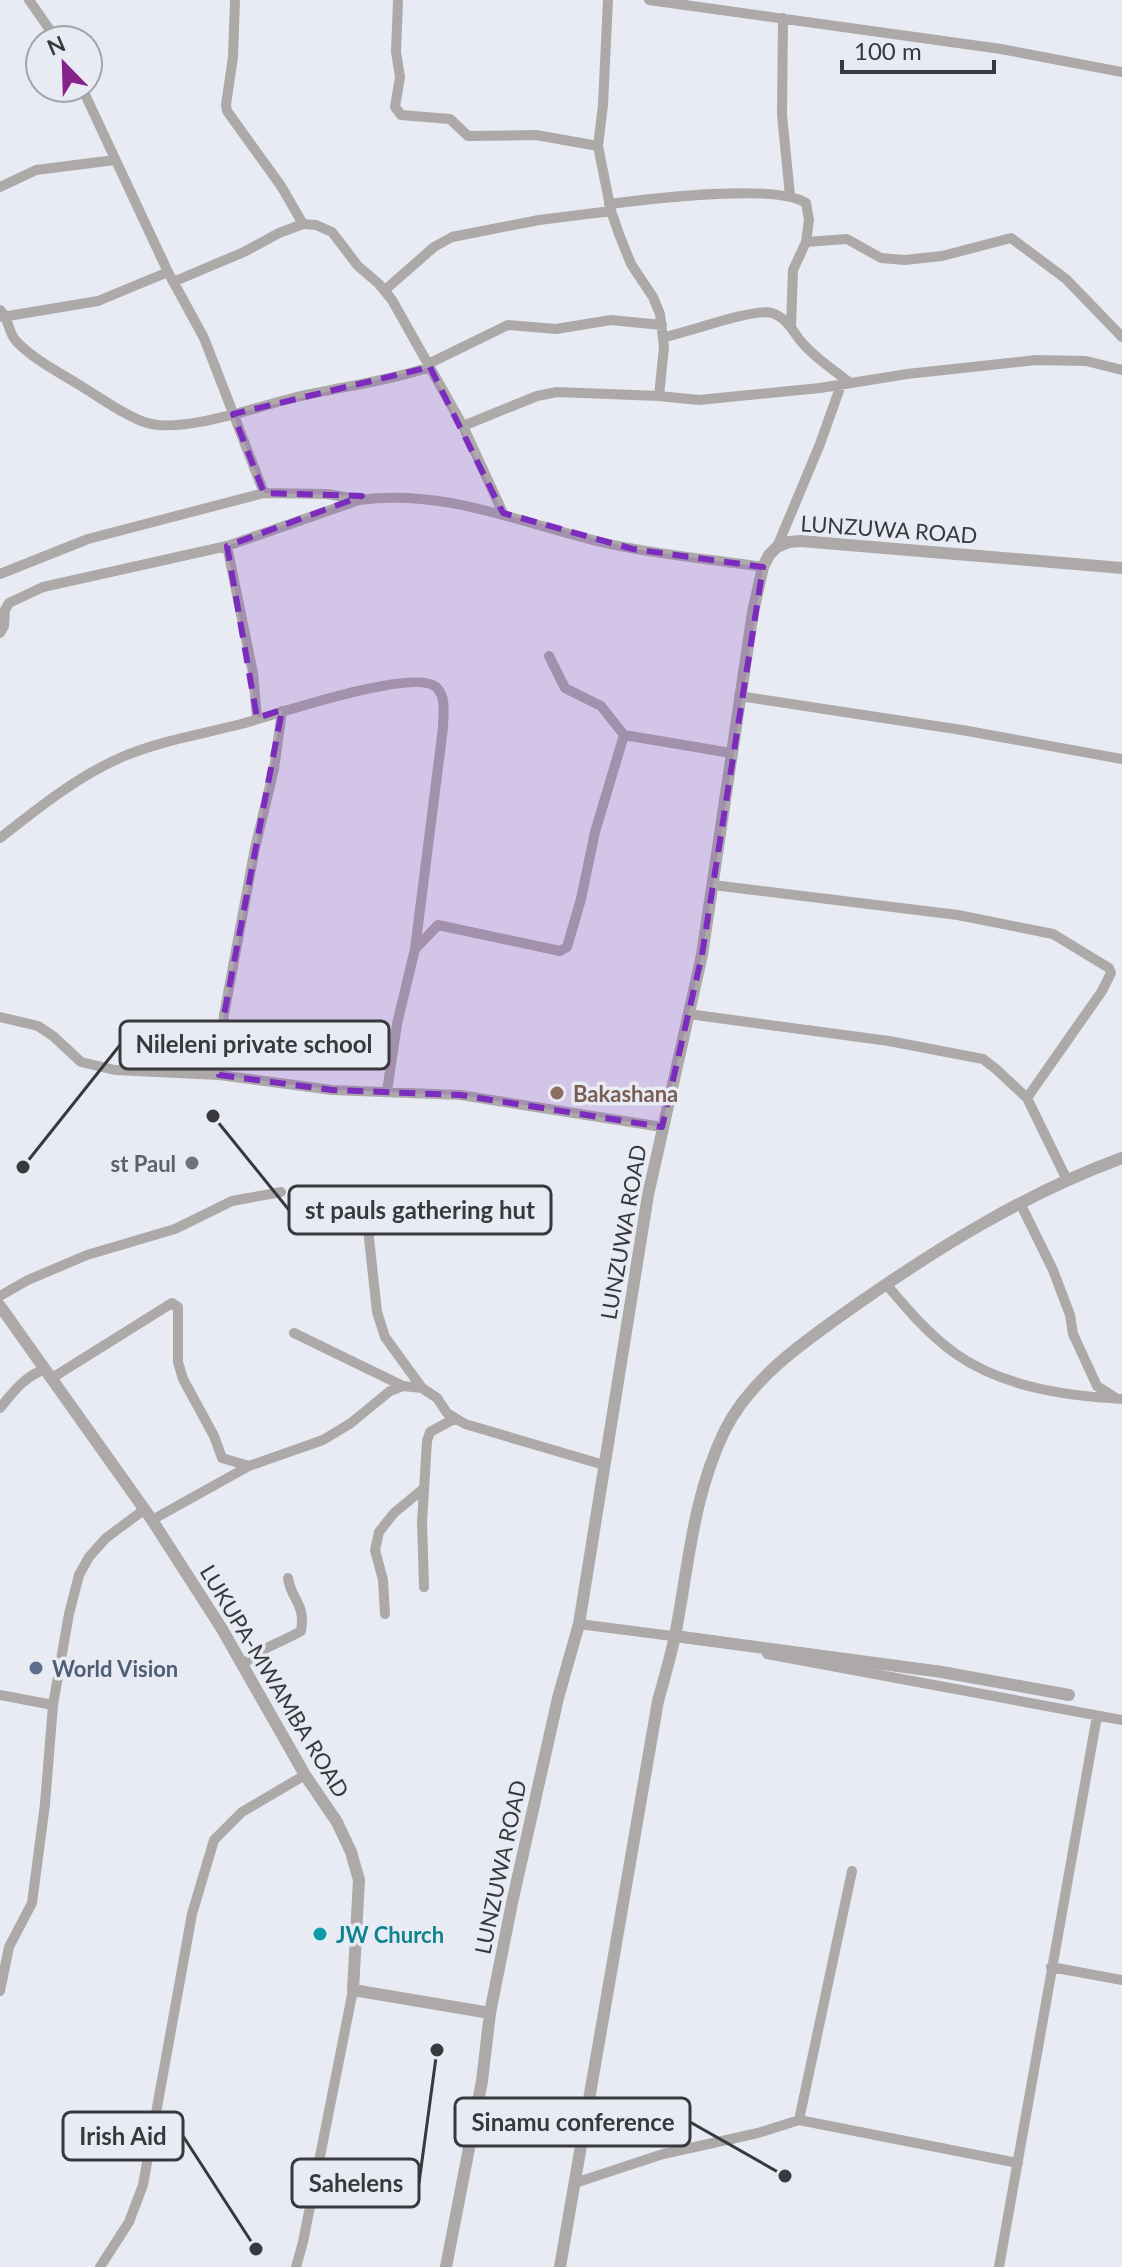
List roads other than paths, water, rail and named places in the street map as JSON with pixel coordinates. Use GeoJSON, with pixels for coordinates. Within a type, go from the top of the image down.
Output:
{"type":"FeatureCollection","features":[{"type":"Feature","properties":{"kind":"street"},"geometry":{"type":"LineString","coordinates":[[29,0],[46,24]]}},
{"type":"Feature","properties":{"kind":"street"},"geometry":{"type":"LineString","coordinates":[[235,0],[227,111],[281,186],[303,224]]}},
{"type":"Feature","properties":{"kind":"street"},"geometry":{"type":"LineString","coordinates":[[398,0],[396,52],[400,77],[395,107],[401,115],[450,119],[468,136],[536,135],[598,146]]}},
{"type":"Feature","properties":{"kind":"street"},"geometry":{"type":"LineString","coordinates":[[608,0],[598,146],[610,207],[631,264],[653,297],[663,331],[659,396]]}},
{"type":"Feature","properties":{"kind":"street"},"geometry":{"type":"LineString","coordinates":[[649,0],[1001,49],[1122,72]]}},
{"type":"Feature","properties":{"kind":"street"},"geometry":{"type":"LineString","coordinates":[[783,18],[782,115],[790,196]]}},
{"type":"Feature","properties":{"kind":"street"},"geometry":{"type":"LineString","coordinates":[[89,104],[170,277],[204,338],[264,493]]}},
{"type":"Feature","properties":{"kind":"street"},"geometry":{"type":"LineString","coordinates":[[0,187],[46,168],[115,160]]}},
{"type":"Feature","properties":{"kind":"street"},"geometry":{"type":"LineString","coordinates":[[385,290],[434,247],[452,237],[610,207],[708,194],[790,196],[799,198],[809,208],[806,242],[793,270],[791,327]]}},
{"type":"Feature","properties":{"kind":"street"},"geometry":{"type":"LineString","coordinates":[[503,513],[463,426],[429,365],[385,290],[358,266],[332,232],[316,225],[303,224],[224,262],[98,301],[2,315],[10,333],[37,358],[144,422],[174,426],[411,373],[429,365],[508,325],[556,329],[611,320],[663,331],[771,313],[782,318],[807,349],[846,384]]}},
{"type":"Feature","properties":{"kind":"street"},"geometry":{"type":"LineString","coordinates":[[806,242],[847,239],[881,258],[905,260],[942,256],[1011,238],[1066,279],[1122,337]]}},
{"type":"Feature","properties":{"kind":"street"},"geometry":{"type":"LineString","coordinates":[[463,426],[537,396],[557,392],[699,400],[1036,360],[1086,361],[1122,370]]}},
{"type":"Feature","properties":{"kind":"street"},"geometry":{"type":"LineString","coordinates":[[777,547],[846,384]]}},
{"type":"Feature","properties":{"kind":"street"},"geometry":{"type":"LineString","coordinates":[[0,574],[88,539],[264,493],[327,494],[359,500]]}},
{"type":"Feature","properties":{"kind":"street"},"geometry":{"type":"LineString","coordinates":[[0,633],[9,603],[34,590],[79,577],[227,546],[359,500],[400,496],[503,513],[568,534],[633,549],[763,567]]}},
{"type":"Feature","properties":{"kind":"street","name":"LUNZUWA ROAD"},"geometry":{"type":"LineString","coordinates":[[446,2267],[482,2081],[490,2013],[537,1784],[579,1624],[648,1195],[702,955],[739,696],[763,567],[777,547],[801,541],[1122,568]]}},
{"type":"Feature","properties":{"kind":"street"},"geometry":{"type":"LineString","coordinates":[[227,546],[253,673],[257,718]]}},
{"type":"Feature","properties":{"kind":"street"},"geometry":{"type":"LineString","coordinates":[[549,656],[565,688],[601,706],[624,735],[731,753]]}},
{"type":"Feature","properties":{"kind":"street"},"geometry":{"type":"LineString","coordinates":[[0,838],[71,785],[123,757],[282,711],[412,682],[429,683],[436,687],[443,697],[443,728],[415,949],[397,1024],[387,1091]]}},
{"type":"Feature","properties":{"kind":"street"},"geometry":{"type":"LineString","coordinates":[[739,696],[962,730],[1122,759]]}},
{"type":"Feature","properties":{"kind":"street"},"geometry":{"type":"LineString","coordinates":[[219,1075],[224,1015],[255,848],[274,769],[282,711]]}},
{"type":"Feature","properties":{"kind":"street"},"geometry":{"type":"LineString","coordinates":[[415,949],[438,925],[560,951],[567,947],[595,832],[624,735]]}},
{"type":"Feature","properties":{"kind":"street"},"geometry":{"type":"LineString","coordinates":[[713,885],[943,913],[1053,934],[1109,968],[1111,973],[1102,991],[1027,1098]]}},
{"type":"Feature","properties":{"kind":"street"},"geometry":{"type":"LineString","coordinates":[[688,1014],[889,1041],[983,1059],[1027,1098],[1067,1180]]}},
{"type":"Feature","properties":{"kind":"street"},"geometry":{"type":"LineString","coordinates":[[0,1017],[38,1026],[81,1062],[115,1070],[219,1075],[332,1090],[460,1095],[662,1127]]}},
{"type":"Feature","properties":{"kind":"street"},"geometry":{"type":"LineString","coordinates":[[560,2267],[658,1701],[675,1636],[694,1517],[705,1478],[726,1428],[756,1386],[778,1364],[886,1284],[1020,1203],[1122,1158]]}},
{"type":"Feature","properties":{"kind":"street"},"geometry":{"type":"LineString","coordinates":[[0,1296],[28,1280],[87,1255],[175,1229],[232,1201],[281,1192]]}},
{"type":"Feature","properties":{"kind":"street"},"geometry":{"type":"LineString","coordinates":[[365,1201],[377,1312],[385,1337],[422,1388],[437,1398],[454,1419],[465,1424],[604,1465]]}},
{"type":"Feature","properties":{"kind":"street"},"geometry":{"type":"LineString","coordinates":[[1020,1203],[1053,1270],[1070,1315],[1073,1334],[1097,1386],[1120,1399]]}},
{"type":"Feature","properties":{"kind":"street"},"geometry":{"type":"LineString","coordinates":[[886,1284],[919,1322],[955,1353],[977,1367],[1028,1387],[1120,1399]]}},
{"type":"Feature","properties":{"kind":"street"},"geometry":{"type":"LineString","coordinates":[[0,1408],[31,1374],[48,1374],[174,1302],[178,1307],[178,1362],[183,1379],[214,1436],[220,1456],[249,1466]]}},
{"type":"Feature","properties":{"kind":"street","name":"LUKUPA-MWAMBA ROAD"},"geometry":{"type":"LineString","coordinates":[[0,1306],[149,1515],[222,1629],[305,1775],[337,1822],[351,1852],[359,1880],[353,1990]]}},
{"type":"Feature","properties":{"kind":"street"},"geometry":{"type":"LineString","coordinates":[[294,1333],[403,1386],[422,1388]]}},
{"type":"Feature","properties":{"kind":"street"},"geometry":{"type":"LineString","coordinates":[[0,1991],[9,1947],[32,1903],[45,1804],[53,1705],[69,1614],[79,1575],[89,1557],[106,1538],[149,1515],[249,1466],[323,1440],[351,1423],[390,1391],[403,1386]]}},
{"type":"Feature","properties":{"kind":"street"},"geometry":{"type":"LineString","coordinates":[[424,1587],[423,1489],[427,1441],[430,1432],[454,1419]]}},
{"type":"Feature","properties":{"kind":"street"},"geometry":{"type":"LineString","coordinates":[[385,1614],[383,1580],[375,1550],[379,1532],[394,1513],[423,1489]]}},
{"type":"Feature","properties":{"kind":"street"},"geometry":{"type":"LineString","coordinates":[[242,1666],[258,1650],[282,1643],[301,1631],[303,1618],[300,1605],[288,1578]]}},
{"type":"Feature","properties":{"kind":"street"},"geometry":{"type":"LineString","coordinates":[[579,1624],[942,1672],[1069,1695]]}},
{"type":"Feature","properties":{"kind":"street"},"geometry":{"type":"LineString","coordinates":[[675,1636],[1122,1720]]}},
{"type":"Feature","properties":{"kind":"street"},"geometry":{"type":"LineString","coordinates":[[0,1695],[53,1705]]}},
{"type":"Feature","properties":{"kind":"street"},"geometry":{"type":"LineString","coordinates":[[999,2267],[1097,1716]]}},
{"type":"Feature","properties":{"kind":"street"},"geometry":{"type":"LineString","coordinates":[[100,2267],[129,2222],[143,2185],[192,1914],[214,1840],[242,1812],[305,1775]]}},
{"type":"Feature","properties":{"kind":"street"},"geometry":{"type":"LineString","coordinates":[[799,2120],[852,1871]]}},
{"type":"Feature","properties":{"kind":"street"},"geometry":{"type":"LineString","coordinates":[[1051,1967],[1122,1980]]}},
{"type":"Feature","properties":{"kind":"street"},"geometry":{"type":"LineString","coordinates":[[296,2267],[353,1990],[490,2013]]}},
{"type":"Feature","properties":{"kind":"street"},"geometry":{"type":"LineString","coordinates":[[575,2183],[663,2154],[758,2133],[799,2120],[1018,2163]]}},
{"type":"Feature","properties":{"kind":"place","name":"Bakashana"},"geometry":{"type":"Point","coordinates":[557,1093]}},
{"type":"Feature","properties":{"kind":"place","name":"st pauls gathering hut"},"geometry":{"type":"Point","coordinates":[213,1116]}},
{"type":"Feature","properties":{"kind":"place","name":"st Paul"},"geometry":{"type":"Point","coordinates":[192,1163]}},
{"type":"Feature","properties":{"kind":"place","name":"Nileleni private school"},"geometry":{"type":"Point","coordinates":[23,1167]}},
{"type":"Feature","properties":{"kind":"place","name":"World Vision"},"geometry":{"type":"Point","coordinates":[36,1668]}},
{"type":"Feature","properties":{"kind":"place","name":"JW Church"},"geometry":{"type":"Point","coordinates":[320,1934]}},
{"type":"Feature","properties":{"kind":"place","name":"Sahelens"},"geometry":{"type":"Point","coordinates":[437,2050]}},
{"type":"Feature","properties":{"kind":"place","name":"Sinamu conference"},"geometry":{"type":"Point","coordinates":[785,2176]}},
{"type":"Feature","properties":{"kind":"place","name":"Irish Aid"},"geometry":{"type":"Point","coordinates":[256,2249]}}]}
